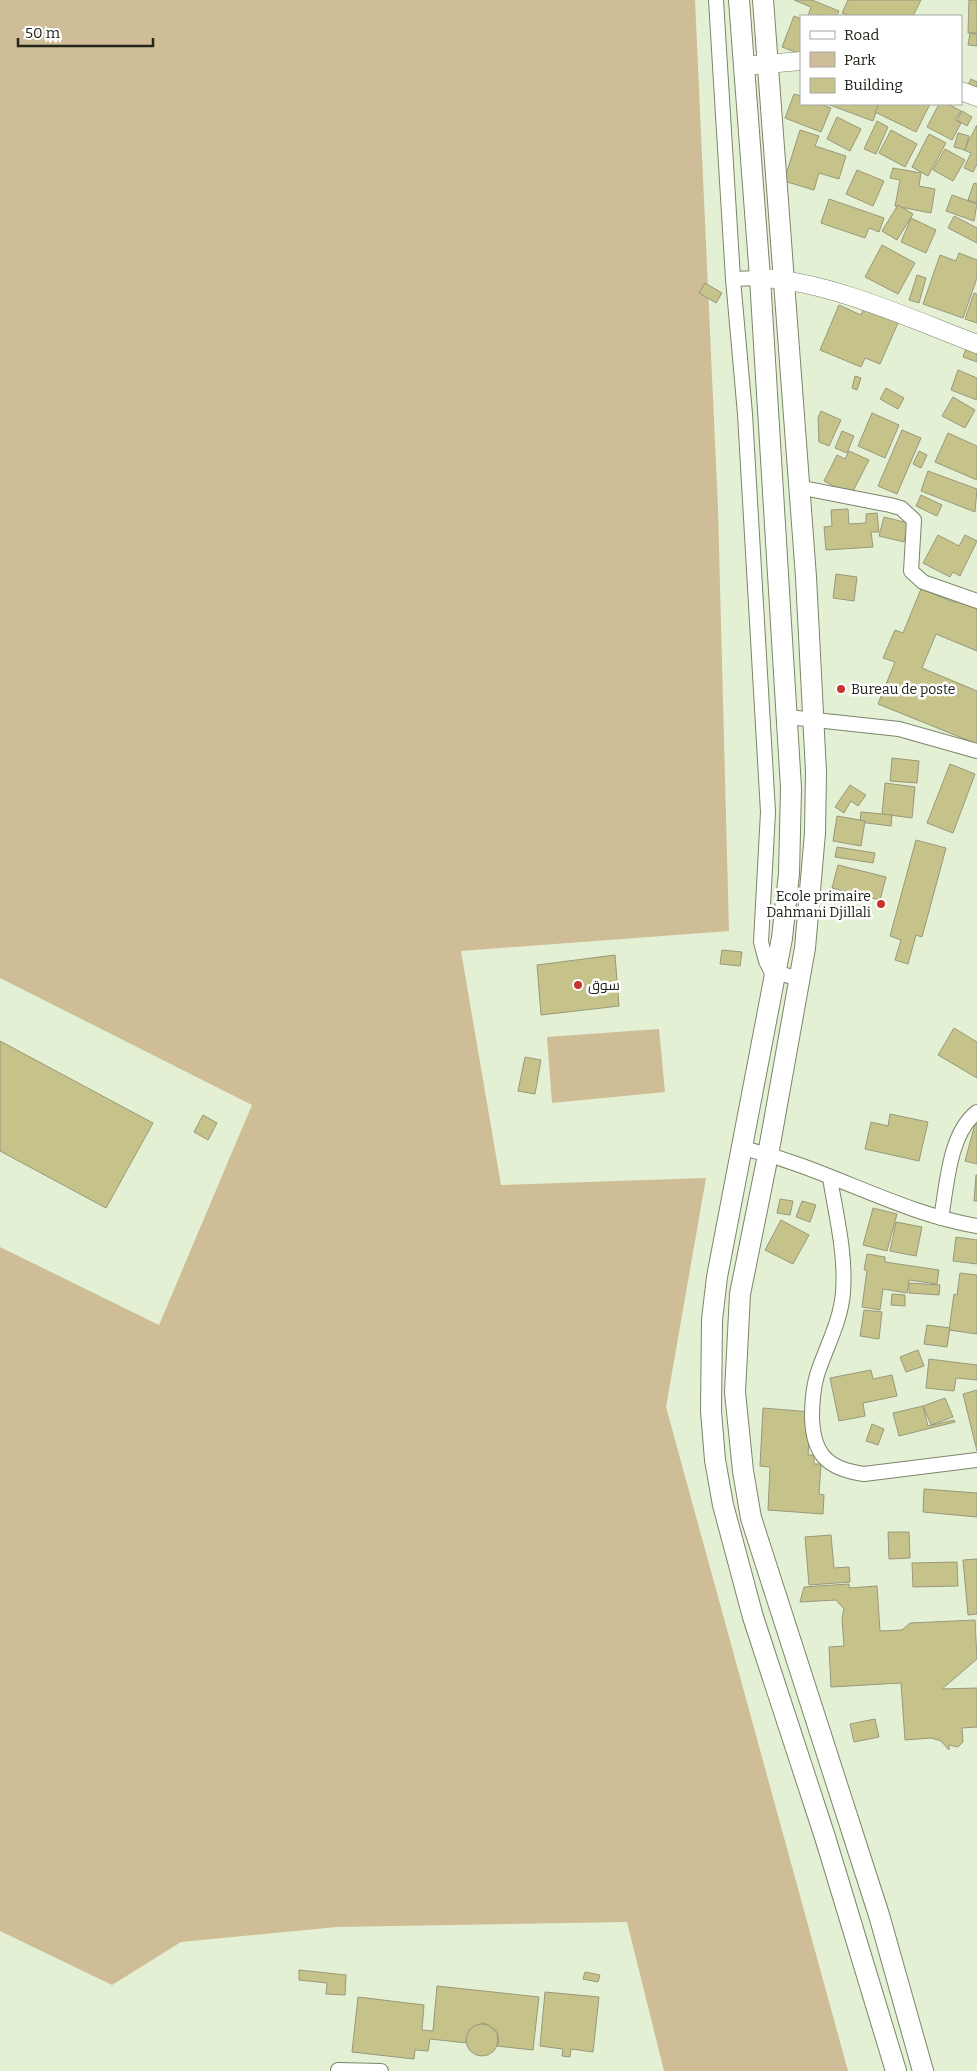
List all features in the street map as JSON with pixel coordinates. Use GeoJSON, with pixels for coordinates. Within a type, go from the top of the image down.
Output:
{"type":"FeatureCollection","features":[{"type":"Feature","properties":{"kind":"main road"},"geometry":{"type":"LineString","coordinates":[[739,0],[760,278],[791,788],[789,874],[775,973],[741,1148],[712,1320],[711,1411],[715,1460],[723,1505],[753,1617],[825,1837],[896,2071]]}},
{"type":"Feature","properties":{"kind":"main road"},"geometry":{"type":"LineString","coordinates":[[763,0],[814,719],[815,832],[806,939],[800,979],[740,1294],[735,1392],[743,1471],[751,1518],[879,1915],[924,2069]]}},
{"type":"Feature","properties":{"kind":"street"},"geometry":{"type":"LineString","coordinates":[[716,0],[734,279],[745,414],[768,812],[762,942],[766,961],[775,973],[800,979]]}},
{"type":"Feature","properties":{"kind":"street"},"geometry":{"type":"LineString","coordinates":[[743,66],[800,61]]}},
{"type":"Feature","properties":{"kind":"street"},"geometry":{"type":"LineString","coordinates":[[962,90],[977,97]]}},
{"type":"Feature","properties":{"kind":"street"},"geometry":{"type":"LineString","coordinates":[[734,279],[784,279],[872,304],[977,344]]}},
{"type":"Feature","properties":{"kind":"street"},"geometry":{"type":"LineString","coordinates":[[798,487],[901,508],[914,520],[911,571],[923,582],[977,601]]}},
{"type":"Feature","properties":{"kind":"street"},"geometry":{"type":"LineString","coordinates":[[788,717],[899,729],[977,751]]}},
{"type":"Feature","properties":{"kind":"street"},"geometry":{"type":"LineString","coordinates":[[941,1218],[955,1145],[964,1125],[977,1112]]}},
{"type":"Feature","properties":{"kind":"street"},"geometry":{"type":"LineString","coordinates":[[741,1148],[768,1155],[899,1206],[977,1226]]}},
{"type":"Feature","properties":{"kind":"street"},"geometry":{"type":"LineString","coordinates":[[830,1178],[841,1239],[844,1289],[841,1311],[814,1388],[813,1429],[816,1447],[821,1454],[837,1466],[850,1472],[864,1474],[977,1460]]}},
{"type":"Feature","properties":{"kind":"street"},"geometry":{"type":"LineString","coordinates":[[338,2070],[381,2071]]}},
{"type":"Feature","properties":{"kind":"green space"},"geometry":{"type":"Polygon","coordinates":[[[0,0],[695,0],[718,509],[729,931],[461,951],[501,1185],[706,1178],[666,1407],[848,2071],[664,2071],[627,1922],[337,1927],[181,1942],[112,1985],[0,1931],[0,1247],[159,1325],[252,1105],[0,978],[0,0]]]}},
{"type":"Feature","properties":{"kind":"green space"},"geometry":{"type":"Polygon","coordinates":[[[659,1029],[665,1092],[552,1103],[547,1037],[659,1029]]]}},
{"type":"Feature","properties":{"kind":"building"},"geometry":{"type":"Polygon","coordinates":[[[794,0],[812,0],[839,11],[837,15],[808,15],[811,7],[794,0]]]}},
{"type":"Feature","properties":{"kind":"building"},"geometry":{"type":"Polygon","coordinates":[[[848,0],[921,0],[914,15],[847,15],[842,13],[848,0]]]}},
{"type":"Feature","properties":{"kind":"building"},"geometry":{"type":"Polygon","coordinates":[[[969,0],[977,0],[977,33],[968,33],[969,0]]]}},
{"type":"Feature","properties":{"kind":"building"},"geometry":{"type":"Polygon","coordinates":[[[794,16],[800,19],[800,54],[782,47],[794,16]]]}},
{"type":"Feature","properties":{"kind":"building"},"geometry":{"type":"Polygon","coordinates":[[[970,33],[977,34],[977,46],[968,45],[970,33]]]}},
{"type":"Feature","properties":{"kind":"building"},"geometry":{"type":"Polygon","coordinates":[[[971,79],[977,82],[977,90],[968,85],[971,79]]]}},
{"type":"Feature","properties":{"kind":"building"},"geometry":{"type":"Polygon","coordinates":[[[794,94],[800,96],[800,105],[823,105],[831,108],[821,132],[785,118],[794,94]]]}},
{"type":"Feature","properties":{"kind":"building"},"geometry":{"type":"Polygon","coordinates":[[[830,105],[879,105],[873,121],[830,105]]]}},
{"type":"Feature","properties":{"kind":"building"},"geometry":{"type":"Polygon","coordinates":[[[878,105],[930,105],[916,132],[875,112],[878,105]]]}},
{"type":"Feature","properties":{"kind":"building"},"geometry":{"type":"Polygon","coordinates":[[[938,105],[950,105],[961,111],[955,120],[961,123],[952,140],[927,127],[938,105]]]}},
{"type":"Feature","properties":{"kind":"building"},"geometry":{"type":"Polygon","coordinates":[[[962,111],[972,117],[967,126],[957,120],[962,111]]]}},
{"type":"Feature","properties":{"kind":"building"},"geometry":{"type":"Polygon","coordinates":[[[837,117],[861,129],[850,151],[827,139],[837,117]]]}},
{"type":"Feature","properties":{"kind":"building"},"geometry":{"type":"Polygon","coordinates":[[[877,121],[888,127],[876,154],[864,149],[877,121]]]}},
{"type":"Feature","properties":{"kind":"building"},"geometry":{"type":"Polygon","coordinates":[[[977,125],[977,164],[973,172],[964,168],[971,153],[964,150],[977,125]]]}},
{"type":"Feature","properties":{"kind":"building"},"geometry":{"type":"Polygon","coordinates":[[[800,130],[819,136],[815,146],[846,156],[839,179],[819,173],[814,190],[784,181],[800,130]]]}},
{"type":"Feature","properties":{"kind":"building"},"geometry":{"type":"Polygon","coordinates":[[[891,130],[917,144],[905,167],[879,153],[891,130]]]}},
{"type":"Feature","properties":{"kind":"building"},"geometry":{"type":"Polygon","coordinates":[[[958,133],[969,136],[965,150],[954,147],[958,133]]]}},
{"type":"Feature","properties":{"kind":"building"},"geometry":{"type":"Polygon","coordinates":[[[929,134],[946,143],[928,176],[912,167],[929,134]]]}},
{"type":"Feature","properties":{"kind":"building"},"geometry":{"type":"Polygon","coordinates":[[[945,149],[965,160],[953,181],[933,170],[945,149]]]}},
{"type":"Feature","properties":{"kind":"building"},"geometry":{"type":"Polygon","coordinates":[[[893,168],[921,173],[919,186],[935,189],[931,213],[895,206],[900,180],[890,178],[893,168]]]}},
{"type":"Feature","properties":{"kind":"building"},"geometry":{"type":"Polygon","coordinates":[[[857,170],[884,181],[873,206],[846,194],[857,170]]]}},
{"type":"Feature","properties":{"kind":"building"},"geometry":{"type":"Polygon","coordinates":[[[974,183],[977,184],[977,203],[968,200],[974,183]]]}},
{"type":"Feature","properties":{"kind":"building"},"geometry":{"type":"Polygon","coordinates":[[[952,195],[977,204],[974,221],[946,211],[952,195]]]}},
{"type":"Feature","properties":{"kind":"building"},"geometry":{"type":"Polygon","coordinates":[[[829,199],[884,218],[879,232],[869,228],[865,238],[821,223],[829,199]]]}},
{"type":"Feature","properties":{"kind":"building"},"geometry":{"type":"Polygon","coordinates":[[[898,205],[913,214],[897,240],[882,231],[898,205]]]}},
{"type":"Feature","properties":{"kind":"building"},"geometry":{"type":"Polygon","coordinates":[[[954,216],[977,228],[977,243],[948,228],[954,216]]]}},
{"type":"Feature","properties":{"kind":"building"},"geometry":{"type":"Polygon","coordinates":[[[911,218],[936,230],[926,253],[901,242],[911,218]]]}},
{"type":"Feature","properties":{"kind":"building"},"geometry":{"type":"Polygon","coordinates":[[[882,245],[915,263],[898,294],[865,277],[882,245]]]}},
{"type":"Feature","properties":{"kind":"building"},"geometry":{"type":"Polygon","coordinates":[[[959,253],[977,260],[977,278],[963,318],[923,304],[940,255],[956,261],[959,253]]]}},
{"type":"Feature","properties":{"kind":"building"},"geometry":{"type":"Polygon","coordinates":[[[917,275],[926,278],[919,303],[909,300],[917,275]]]}},
{"type":"Feature","properties":{"kind":"building"},"geometry":{"type":"Polygon","coordinates":[[[705,283],[722,293],[716,303],[699,293],[705,283]]]}},
{"type":"Feature","properties":{"kind":"building"},"geometry":{"type":"Polygon","coordinates":[[[974,293],[977,294],[977,323],[965,319],[974,293]]]}},
{"type":"Feature","properties":{"kind":"building"},"geometry":{"type":"Polygon","coordinates":[[[839,305],[861,315],[864,308],[898,323],[880,364],[865,358],[861,367],[820,350],[839,305]]]}},
{"type":"Feature","properties":{"kind":"building"},"geometry":{"type":"Polygon","coordinates":[[[967,346],[977,350],[977,362],[963,357],[967,346]]]}},
{"type":"Feature","properties":{"kind":"building"},"geometry":{"type":"Polygon","coordinates":[[[958,370],[977,378],[977,400],[951,390],[958,370]]]}},
{"type":"Feature","properties":{"kind":"building"},"geometry":{"type":"Polygon","coordinates":[[[855,376],[861,378],[857,390],[852,388],[855,376]]]}},
{"type":"Feature","properties":{"kind":"building"},"geometry":{"type":"Polygon","coordinates":[[[886,388],[904,398],[898,409],[880,399],[886,388]]]}},
{"type":"Feature","properties":{"kind":"building"},"geometry":{"type":"Polygon","coordinates":[[[953,397],[975,410],[965,428],[942,416],[953,397]]]}},
{"type":"Feature","properties":{"kind":"building"},"geometry":{"type":"Polygon","coordinates":[[[821,411],[841,420],[829,446],[819,442],[818,418],[821,411]]]}},
{"type":"Feature","properties":{"kind":"building"},"geometry":{"type":"Polygon","coordinates":[[[872,413],[899,425],[885,458],[858,446],[872,413]]]}},
{"type":"Feature","properties":{"kind":"building"},"geometry":{"type":"Polygon","coordinates":[[[902,430],[921,438],[897,494],[878,486],[902,430]]]}},
{"type":"Feature","properties":{"kind":"building"},"geometry":{"type":"Polygon","coordinates":[[[842,431],[854,436],[847,453],[835,448],[842,431]]]}},
{"type":"Feature","properties":{"kind":"building"},"geometry":{"type":"Polygon","coordinates":[[[948,433],[977,446],[977,480],[935,462],[948,433]]]}},
{"type":"Feature","properties":{"kind":"building"},"geometry":{"type":"Polygon","coordinates":[[[849,451],[869,460],[851,495],[824,481],[837,455],[845,459],[849,451]]]}},
{"type":"Feature","properties":{"kind":"building"},"geometry":{"type":"Polygon","coordinates":[[[919,451],[927,455],[921,468],[913,464],[919,451]]]}},
{"type":"Feature","properties":{"kind":"building"},"geometry":{"type":"Polygon","coordinates":[[[928,471],[977,489],[975,512],[921,491],[928,471]]]}},
{"type":"Feature","properties":{"kind":"building"},"geometry":{"type":"Polygon","coordinates":[[[921,495],[942,505],[937,516],[916,506],[921,495]]]}},
{"type":"Feature","properties":{"kind":"building"},"geometry":{"type":"Polygon","coordinates":[[[848,509],[849,524],[866,523],[866,514],[877,513],[879,532],[871,532],[873,547],[826,550],[824,527],[832,526],[831,510],[848,509]]]}},
{"type":"Feature","properties":{"kind":"building"},"geometry":{"type":"Polygon","coordinates":[[[884,517],[908,523],[904,542],[879,536],[884,517]]]}},
{"type":"Feature","properties":{"kind":"building"},"geometry":{"type":"Polygon","coordinates":[[[938,535],[959,546],[965,535],[977,541],[960,576],[953,572],[950,577],[923,563],[938,535]]]}},
{"type":"Feature","properties":{"kind":"building"},"geometry":{"type":"Polygon","coordinates":[[[836,574],[857,577],[854,601],[833,598],[836,574]]]}},
{"type":"Feature","properties":{"kind":"building"},"geometry":{"type":"Polygon","coordinates":[[[921,589],[956,603],[959,595],[977,603],[977,651],[936,634],[922,668],[977,691],[977,744],[878,704],[895,662],[883,658],[895,630],[903,633],[921,589]]]}},
{"type":"Feature","properties":{"kind":"building"},"geometry":{"type":"Polygon","coordinates":[[[892,758],[919,761],[917,783],[890,781],[892,758]]]}},
{"type":"Feature","properties":{"kind":"building"},"geometry":{"type":"Polygon","coordinates":[[[950,764],[975,774],[953,833],[927,823],[950,764]]]}},
{"type":"Feature","properties":{"kind":"building"},"geometry":{"type":"Polygon","coordinates":[[[885,783],[915,787],[912,818],[882,814],[885,783]]]}},
{"type":"Feature","properties":{"kind":"building"},"geometry":{"type":"Polygon","coordinates":[[[850,785],[866,795],[858,806],[851,801],[844,813],[835,807],[850,785]]]}},
{"type":"Feature","properties":{"kind":"building"},"geometry":{"type":"Polygon","coordinates":[[[861,812],[892,815],[891,826],[860,822],[861,812]]]}},
{"type":"Feature","properties":{"kind":"building"},"geometry":{"type":"Polygon","coordinates":[[[837,816],[865,821],[861,846],[833,841],[837,816]]]}},
{"type":"Feature","properties":{"kind":"building"},"geometry":{"type":"Polygon","coordinates":[[[916,840],[946,848],[922,937],[916,935],[908,964],[895,960],[901,940],[890,936],[916,840]]]}},
{"type":"Feature","properties":{"kind":"building"},"geometry":{"type":"Polygon","coordinates":[[[837,847],[875,853],[873,863],[835,857],[837,847]]]}},
{"type":"Feature","properties":{"kind":"building"},"geometry":{"type":"Polygon","coordinates":[[[838,865],[886,877],[880,900],[832,888],[838,865]]]}},
{"type":"Feature","properties":{"kind":"building"},"geometry":{"type":"Polygon","coordinates":[[[722,950],[742,952],[740,966],[720,964],[722,950]]]}},
{"type":"Feature","properties":{"kind":"building","name":"سوق"},"geometry":{"type":"Polygon","coordinates":[[[615,955],[619,1006],[541,1015],[537,965],[615,955]]]}},
{"type":"Feature","properties":{"kind":"building"},"geometry":{"type":"Polygon","coordinates":[[[954,1028],[977,1042],[977,1078],[938,1055],[954,1028]]]}},
{"type":"Feature","properties":{"kind":"building"},"geometry":{"type":"Polygon","coordinates":[[[0,1041],[153,1123],[106,1208],[0,1151],[0,1041]]]}},
{"type":"Feature","properties":{"kind":"building"},"geometry":{"type":"Polygon","coordinates":[[[525,1057],[541,1060],[535,1094],[518,1091],[525,1057]]]}},
{"type":"Feature","properties":{"kind":"building"},"geometry":{"type":"Polygon","coordinates":[[[890,1114],[928,1122],[919,1161],[865,1149],[871,1122],[888,1126],[890,1114]]]}},
{"type":"Feature","properties":{"kind":"building"},"geometry":{"type":"Polygon","coordinates":[[[203,1115],[217,1123],[208,1140],[194,1132],[203,1115]]]}},
{"type":"Feature","properties":{"kind":"building"},"geometry":{"type":"Polygon","coordinates":[[[975,1124],[977,1124],[977,1164],[965,1161],[975,1124]]]}},
{"type":"Feature","properties":{"kind":"building"},"geometry":{"type":"Polygon","coordinates":[[[976,1175],[977,1201],[974,1201],[976,1175]]]}},
{"type":"Feature","properties":{"kind":"building"},"geometry":{"type":"Polygon","coordinates":[[[780,1199],[793,1201],[790,1215],[777,1213],[780,1199]]]}},
{"type":"Feature","properties":{"kind":"building"},"geometry":{"type":"Polygon","coordinates":[[[802,1201],[816,1205],[810,1222],[796,1217],[802,1201]]]}},
{"type":"Feature","properties":{"kind":"building"},"geometry":{"type":"Polygon","coordinates":[[[873,1208],[897,1214],[887,1251],[863,1245],[873,1208]]]}},
{"type":"Feature","properties":{"kind":"building"},"geometry":{"type":"Polygon","coordinates":[[[781,1220],[809,1235],[793,1264],[765,1250],[781,1220]]]}},
{"type":"Feature","properties":{"kind":"building"},"geometry":{"type":"Polygon","coordinates":[[[896,1222],[922,1227],[916,1256],[890,1251],[896,1222]]]}},
{"type":"Feature","properties":{"kind":"building"},"geometry":{"type":"Polygon","coordinates":[[[956,1237],[977,1240],[977,1264],[953,1261],[956,1237]]]}},
{"type":"Feature","properties":{"kind":"building"},"geometry":{"type":"Polygon","coordinates":[[[867,1254],[885,1257],[885,1262],[939,1270],[937,1284],[909,1280],[907,1293],[883,1289],[880,1310],[862,1307],[867,1270],[864,1270],[867,1254]]]}},
{"type":"Feature","properties":{"kind":"building"},"geometry":{"type":"Polygon","coordinates":[[[960,1273],[977,1275],[977,1334],[949,1330],[954,1294],[957,1295],[960,1273]]]}},
{"type":"Feature","properties":{"kind":"building"},"geometry":{"type":"Polygon","coordinates":[[[909,1283],[940,1285],[939,1295],[909,1293],[909,1283]]]}},
{"type":"Feature","properties":{"kind":"building"},"geometry":{"type":"Polygon","coordinates":[[[892,1294],[905,1295],[905,1306],[891,1305],[892,1294]]]}},
{"type":"Feature","properties":{"kind":"building"},"geometry":{"type":"Polygon","coordinates":[[[864,1310],[882,1312],[879,1339],[860,1336],[864,1310]]]}},
{"type":"Feature","properties":{"kind":"building"},"geometry":{"type":"Polygon","coordinates":[[[927,1325],[950,1328],[947,1347],[924,1344],[927,1325]]]}},
{"type":"Feature","properties":{"kind":"building"},"geometry":{"type":"Polygon","coordinates":[[[918,1350],[924,1366],[906,1372],[900,1357],[918,1350]]]}},
{"type":"Feature","properties":{"kind":"building"},"geometry":{"type":"Polygon","coordinates":[[[929,1359],[977,1365],[977,1380],[956,1378],[954,1391],[926,1388],[929,1359]]]}},
{"type":"Feature","properties":{"kind":"building"},"geometry":{"type":"Polygon","coordinates":[[[871,1370],[873,1379],[892,1375],[897,1396],[863,1403],[865,1416],[839,1421],[830,1378],[871,1370]]]}},
{"type":"Feature","properties":{"kind":"building"},"geometry":{"type":"Polygon","coordinates":[[[977,1390],[977,1451],[963,1394],[977,1390]]]}},
{"type":"Feature","properties":{"kind":"building"},"geometry":{"type":"Polygon","coordinates":[[[945,1398],[953,1417],[931,1425],[923,1406],[945,1398]]]}},
{"type":"Feature","properties":{"kind":"building"},"geometry":{"type":"Polygon","coordinates":[[[923,1406],[928,1426],[954,1420],[955,1422],[899,1436],[893,1413],[923,1406]]]}},
{"type":"Feature","properties":{"kind":"building"},"geometry":{"type":"Polygon","coordinates":[[[763,1408],[811,1412],[808,1455],[814,1455],[814,1464],[821,1464],[819,1494],[824,1495],[823,1514],[768,1510],[770,1467],[760,1466],[763,1408]]]}},
{"type":"Feature","properties":{"kind":"building"},"geometry":{"type":"Polygon","coordinates":[[[872,1424],[884,1429],[878,1445],[866,1441],[872,1424]]]}},
{"type":"Feature","properties":{"kind":"building"},"geometry":{"type":"Polygon","coordinates":[[[924,1489],[977,1493],[977,1517],[923,1512],[924,1489]]]}},
{"type":"Feature","properties":{"kind":"building"},"geometry":{"type":"Polygon","coordinates":[[[888,1532],[909,1532],[910,1558],[889,1559],[888,1532]]]}},
{"type":"Feature","properties":{"kind":"building"},"geometry":{"type":"Polygon","coordinates":[[[831,1535],[834,1568],[849,1567],[850,1582],[809,1585],[805,1537],[831,1535]]]}},
{"type":"Feature","properties":{"kind":"building"},"geometry":{"type":"Polygon","coordinates":[[[977,1559],[977,1614],[968,1615],[963,1560],[977,1559]]]}},
{"type":"Feature","properties":{"kind":"building"},"geometry":{"type":"Polygon","coordinates":[[[957,1562],[958,1586],[913,1587],[912,1563],[957,1562]]]}},
{"type":"Feature","properties":{"kind":"building"},"geometry":{"type":"Polygon","coordinates":[[[849,1584],[849,1588],[877,1586],[880,1631],[902,1630],[910,1623],[975,1620],[977,1659],[942,1689],[977,1688],[977,1727],[962,1728],[963,1742],[958,1747],[949,1745],[949,1750],[941,1741],[931,1738],[905,1740],[901,1683],[831,1687],[829,1647],[844,1646],[842,1618],[844,1609],[836,1600],[800,1602],[804,1587],[849,1584]]]}},
{"type":"Feature","properties":{"kind":"building"},"geometry":{"type":"Polygon","coordinates":[[[875,1719],[879,1737],[854,1742],[850,1724],[875,1719]]]}},
{"type":"Feature","properties":{"kind":"building"},"geometry":{"type":"Polygon","coordinates":[[[299,1970],[346,1975],[345,1995],[326,1994],[327,1983],[299,1980],[299,1970]]]}},
{"type":"Feature","properties":{"kind":"building"},"geometry":{"type":"Polygon","coordinates":[[[585,1972],[600,1975],[598,1982],[583,1979],[585,1972]]]}},
{"type":"Feature","properties":{"kind":"building"},"geometry":{"type":"Polygon","coordinates":[[[437,1986],[539,1997],[533,2050],[497,2046],[499,2041],[497,2031],[483,2023],[469,2030],[467,2043],[430,2039],[428,2051],[415,2050],[414,2059],[352,2052],[358,1997],[424,2005],[422,2030],[433,2031],[437,1986]]]}},
{"type":"Feature","properties":{"kind":"building"},"geometry":{"type":"Polygon","coordinates":[[[545,1992],[599,1997],[593,2052],[571,2049],[570,2057],[562,2056],[563,2049],[540,2046],[545,1992]]]}},
{"type":"Feature","properties":{"kind":"building"},"geometry":{"type":"Polygon","coordinates":[[[482,2024],[494,2028],[498,2040],[494,2052],[482,2056],[470,2052],[466,2040],[470,2028],[482,2024]]]}},
{"type":"Feature","properties":{"kind":"place","name":"Bureau de poste"},"geometry":{"type":"Point","coordinates":[841,689]}},
{"type":"Feature","properties":{"kind":"place","name":"Ecole primaire Dahmani Djillali"},"geometry":{"type":"Point","coordinates":[881,904]}},
{"type":"Feature","properties":{"kind":"place","name":"سوق"},"geometry":{"type":"Point","coordinates":[578,985]}}]}
